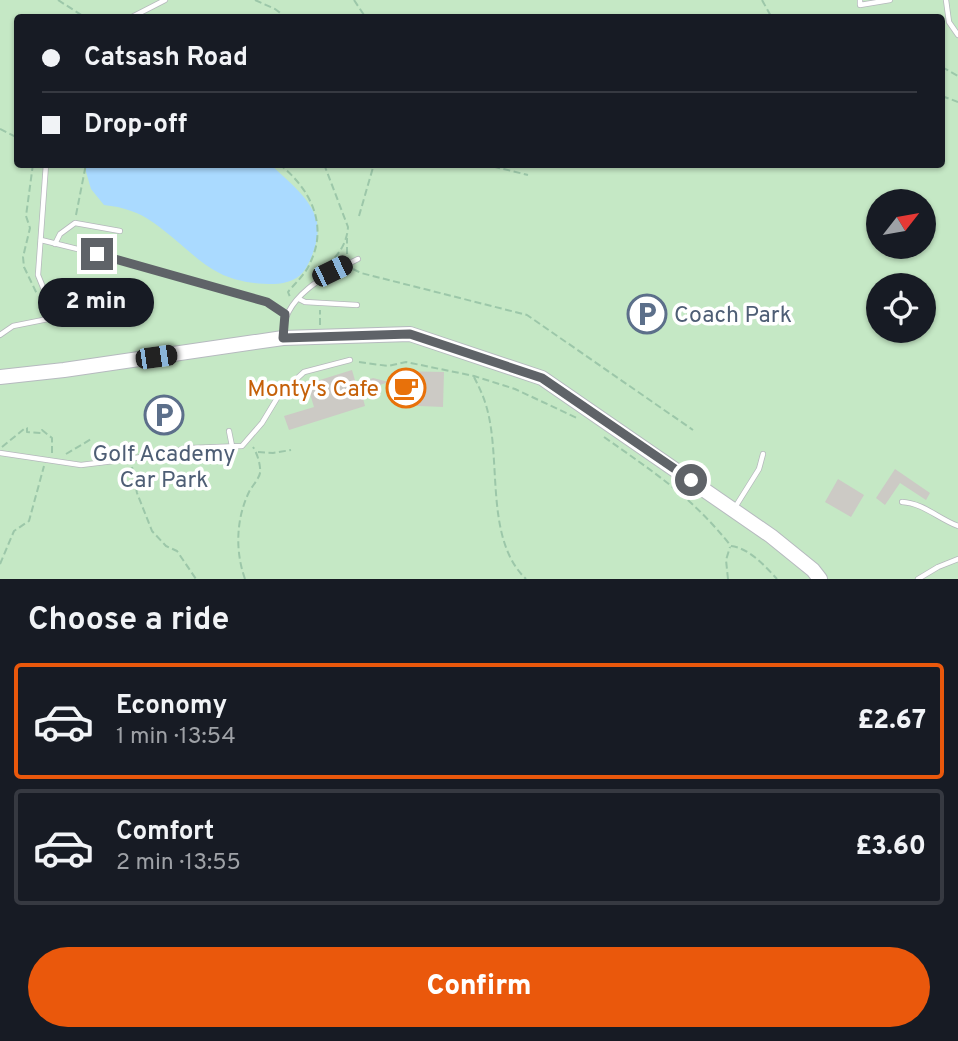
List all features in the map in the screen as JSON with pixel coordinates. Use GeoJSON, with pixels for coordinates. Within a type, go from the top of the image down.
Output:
{"type":"FeatureCollection","features":[{"type":"Feature","properties":{"kind":"street"},"geometry":{"type":"LineString","coordinates":[[0,377],[283,338],[410,334],[542,378],[771,536],[813,570],[820,579]]}},
{"type":"Feature","properties":{"kind":"lane"},"geometry":{"type":"LineString","coordinates":[[138,14],[165,0]]}},
{"type":"Feature","properties":{"kind":"lane"},"geometry":{"type":"LineString","coordinates":[[860,0],[860,5],[890,0]]}},
{"type":"Feature","properties":{"kind":"lane"},"geometry":{"type":"LineString","coordinates":[[946,0],[949,22],[958,35]]}},
{"type":"Feature","properties":{"kind":"lane"},"geometry":{"type":"LineString","coordinates":[[47,168],[38,275],[55,317]]}},
{"type":"Feature","properties":{"kind":"lane"},"geometry":{"type":"LineString","coordinates":[[55,244],[60,234],[75,223],[120,231]]}},
{"type":"Feature","properties":{"kind":"lane"},"geometry":{"type":"LineString","coordinates":[[41,240],[118,258],[267,302],[285,314]]}},
{"type":"Feature","properties":{"kind":"lane"},"geometry":{"type":"LineString","coordinates":[[283,338],[285,314],[293,303],[332,271],[358,259]]}},
{"type":"Feature","properties":{"kind":"lane"},"geometry":{"type":"LineString","coordinates":[[299,299],[305,302],[357,305]]}},
{"type":"Feature","properties":{"kind":"lane"},"geometry":{"type":"LineString","coordinates":[[0,334],[13,326],[88,311]]}},
{"type":"Feature","properties":{"kind":"lane"},"geometry":{"type":"LineString","coordinates":[[0,451],[48,462],[81,465],[190,448],[242,446],[262,423],[279,394],[303,372],[350,360]]}},
{"type":"Feature","properties":{"kind":"lane"},"geometry":{"type":"LineString","coordinates":[[264,387],[287,388]]}},
{"type":"Feature","properties":{"kind":"lane"},"geometry":{"type":"LineString","coordinates":[[229,431],[232,446]]}},
{"type":"Feature","properties":{"kind":"lane"},"geometry":{"type":"LineString","coordinates":[[130,445],[130,459]]}},
{"type":"Feature","properties":{"kind":"lane"},"geometry":{"type":"LineString","coordinates":[[733,509],[759,469],[763,454]]}},
{"type":"Feature","properties":{"kind":"lane"},"geometry":{"type":"LineString","coordinates":[[902,502],[913,503],[939,519],[958,526]]}},
{"type":"Feature","properties":{"kind":"lane"},"geometry":{"type":"LineString","coordinates":[[918,579],[958,559]]}},
{"type":"Feature","properties":{"kind":"path"},"geometry":{"type":"LineString","coordinates":[[58,0],[80,14]]}},
{"type":"Feature","properties":{"kind":"path"},"geometry":{"type":"LineString","coordinates":[[255,0],[281,14]]}},
{"type":"Feature","properties":{"kind":"path"},"geometry":{"type":"LineString","coordinates":[[32,168],[26,216],[30,228],[23,257],[24,267],[37,295]]}},
{"type":"Feature","properties":{"kind":"path"},"geometry":{"type":"LineString","coordinates":[[75,223],[85,168]]}},
{"type":"Feature","properties":{"kind":"path"},"geometry":{"type":"LineString","coordinates":[[283,168],[300,184],[311,200],[317,218],[316,245],[311,262],[288,292],[293,303]]}},
{"type":"Feature","properties":{"kind":"path"},"geometry":{"type":"LineString","coordinates":[[326,168],[348,227],[347,254],[353,269],[527,315],[693,430]]}},
{"type":"Feature","properties":{"kind":"path"},"geometry":{"type":"LineString","coordinates":[[359,216],[373,168]]}},
{"type":"Feature","properties":{"kind":"path"},"geometry":{"type":"LineString","coordinates":[[499,168],[528,175]]}},
{"type":"Feature","properties":{"kind":"path"},"geometry":{"type":"LineString","coordinates":[[328,266],[347,238]]}},
{"type":"Feature","properties":{"kind":"path"},"geometry":{"type":"LineString","coordinates":[[320,302],[320,337]]}},
{"type":"Feature","properties":{"kind":"path"},"geometry":{"type":"LineString","coordinates":[[350,360],[388,366],[406,362],[474,376],[515,389],[577,418]]}},
{"type":"Feature","properties":{"kind":"path"},"geometry":{"type":"LineString","coordinates":[[474,376],[486,402],[499,517],[507,553],[526,579]]}},
{"type":"Feature","properties":{"kind":"path"},"geometry":{"type":"LineString","coordinates":[[0,451],[9,439],[27,428],[27,432],[46,431],[52,438],[52,455],[29,521],[14,531],[0,564]]}},
{"type":"Feature","properties":{"kind":"path"},"geometry":{"type":"LineString","coordinates":[[596,431],[672,484],[708,517],[731,546],[740,547],[763,564],[777,579]]}},
{"type":"Feature","properties":{"kind":"path"},"geometry":{"type":"LineString","coordinates":[[52,455],[60,457],[93,438]]}},
{"type":"Feature","properties":{"kind":"path"},"geometry":{"type":"LineString","coordinates":[[245,579],[238,545],[240,521],[248,494],[260,473],[257,452],[292,450]]}},
{"type":"Feature","properties":{"kind":"path"},"geometry":{"type":"LineString","coordinates":[[130,459],[137,493],[152,531],[166,546],[177,551],[196,579]]}},
{"type":"Feature","properties":{"kind":"path"},"geometry":{"type":"LineString","coordinates":[[728,579],[726,561],[731,546]]}},
{"type":"Feature","properties":{"kind":"green space"},"geometry":{"type":"Polygon","coordinates":[[[0,0],[958,0],[958,579],[0,579],[0,0]]]}},
{"type":"Feature","properties":{"kind":"water"},"geometry":{"type":"Polygon","coordinates":[[[85,168],[274,168],[310,206],[317,222],[318,234],[311,258],[300,275],[283,283],[252,283],[235,279],[207,266],[148,219],[118,207],[104,205],[91,189],[85,168]]]}},
{"type":"Feature","properties":{"kind":"building"},"geometry":{"type":"Polygon","coordinates":[[[352,370],[356,384],[373,378],[389,382],[361,391],[365,406],[289,430],[284,416],[314,407],[307,384],[352,370]]]}},
{"type":"Feature","properties":{"kind":"building"},"geometry":{"type":"Polygon","coordinates":[[[397,371],[444,372],[443,407],[396,405],[397,371]]]}},
{"type":"Feature","properties":{"kind":"building"},"geometry":{"type":"Polygon","coordinates":[[[895,469],[930,493],[926,500],[900,483],[885,505],[876,498],[895,469]]]}},
{"type":"Feature","properties":{"kind":"building"},"geometry":{"type":"Polygon","coordinates":[[[838,479],[864,495],[851,517],[825,502],[838,479]]]}},
{"type":"Feature","properties":{"kind":"place","name":"Coach Park"},"geometry":{"type":"Point","coordinates":[647,314]}},
{"type":"Feature","properties":{"kind":"place","name":"Monty's Cafe"},"geometry":{"type":"Point","coordinates":[406,388]}},
{"type":"Feature","properties":{"kind":"place","name":"Golf Academy Car Park"},"geometry":{"type":"Point","coordinates":[164,415]}},
{"type":"Feature","properties":{"kind":"route"},"geometry":{"type":"LineString","coordinates":[[97,254],[267,302],[285,314],[283,338],[410,334],[542,378],[691,480]]}}]}
